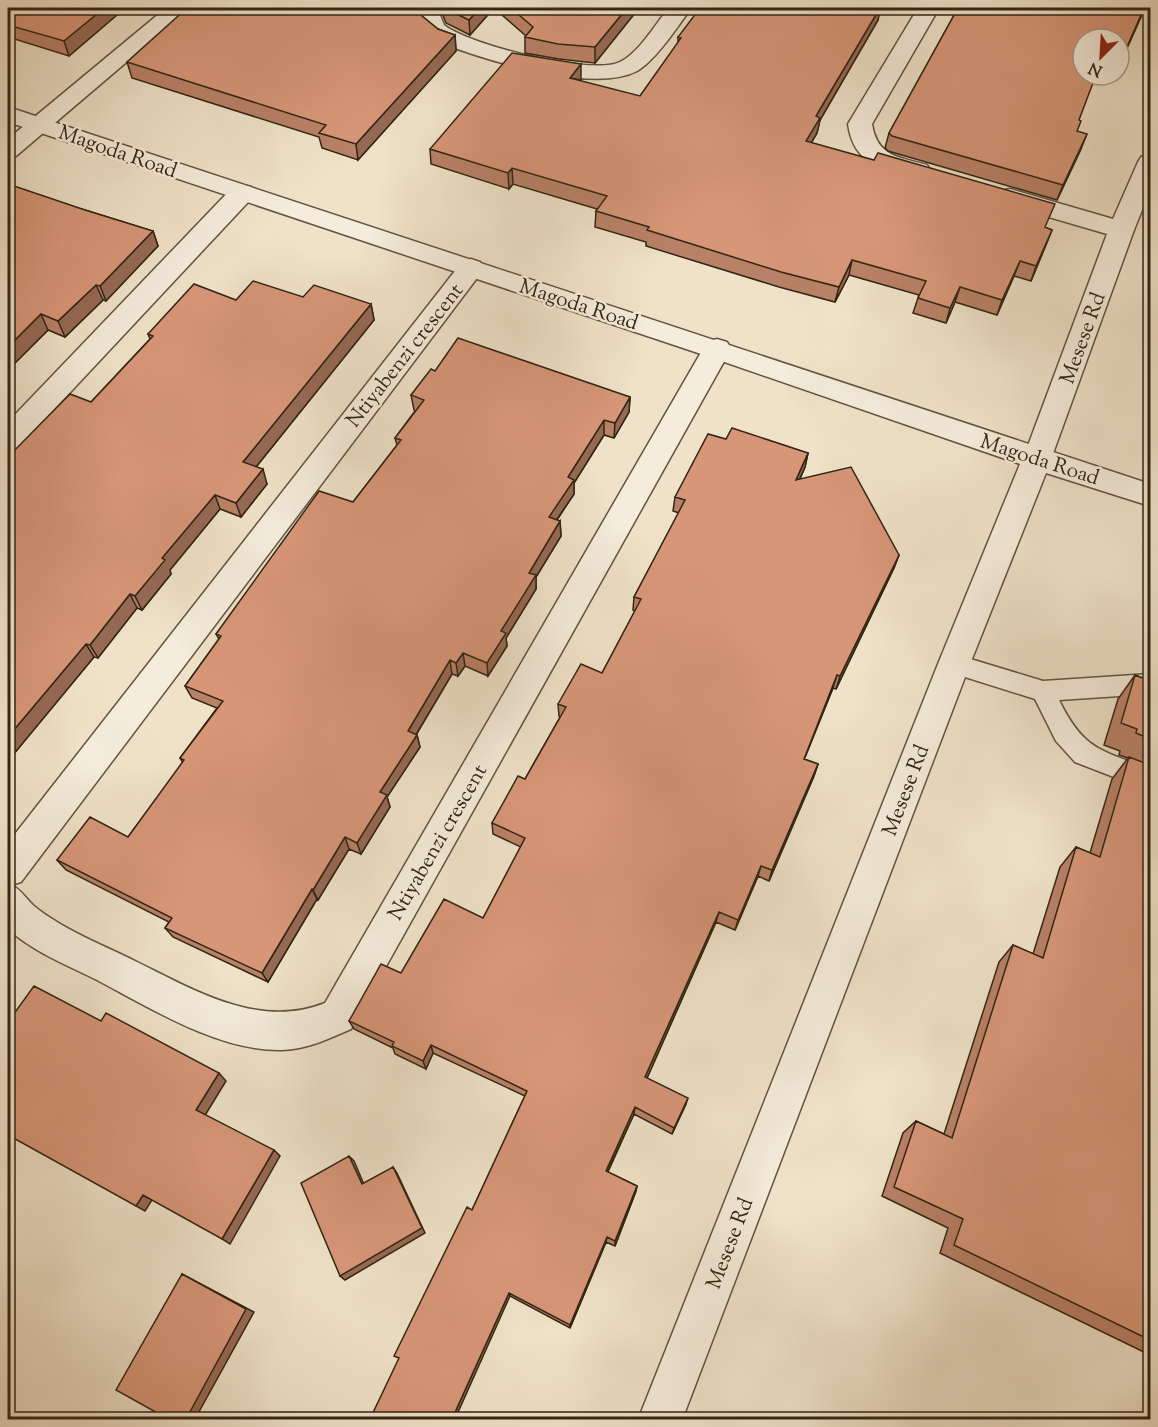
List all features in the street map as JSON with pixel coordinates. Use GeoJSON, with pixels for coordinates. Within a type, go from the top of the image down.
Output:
{"type":"FeatureCollection","features":[{"type":"Feature","properties":{"kind":"street"},"geometry":{"type":"LineString","coordinates":[[8,151],[179,8]]}},
{"type":"Feature","properties":{"kind":"street"},"geometry":{"type":"LineString","coordinates":[[432,8],[428,12],[437,32],[453,41],[562,69],[596,73],[614,71],[632,64],[680,8]]}},
{"type":"Feature","properties":{"kind":"street"},"geometry":{"type":"LineString","coordinates":[[928,8],[860,123],[862,141],[869,152],[876,157],[942,177]]}},
{"type":"Feature","properties":{"kind":"street","name":"Magoda Road"},"geometry":{"type":"LineString","coordinates":[[8,114],[1150,495]]}},
{"type":"Feature","properties":{"kind":"street","name":"Mesese Rd"},"geometry":{"type":"LineString","coordinates":[[660,1419],[954,664],[1037,459],[1121,230],[1150,162]]}},
{"type":"Feature","properties":{"kind":"street"},"geometry":{"type":"LineString","coordinates":[[987,190],[1121,230]]}},
{"type":"Feature","properties":{"kind":"street"},"geometry":{"type":"LineString","coordinates":[[8,440],[242,193]]}},
{"type":"Feature","properties":{"kind":"street","name":"Ntiyabenzi crescent"},"geometry":{"type":"LineString","coordinates":[[8,870],[471,268]]}},
{"type":"Feature","properties":{"kind":"street","name":"Ntiyabenzi crescent"},"geometry":{"type":"LineString","coordinates":[[8,901],[14,912],[27,924],[47,936],[202,1014],[245,1027],[280,1031],[310,1028],[338,1016],[717,349]]}},
{"type":"Feature","properties":{"kind":"lane"},"geometry":{"type":"LineString","coordinates":[[954,664],[1043,692],[1150,684]]}},
{"type":"Feature","properties":{"kind":"lane"},"geometry":{"type":"LineString","coordinates":[[1043,692],[1065,736],[1075,747],[1084,754],[1150,780]]}},
{"type":"Feature","properties":{"kind":"building"},"geometry":{"type":"Polygon","coordinates":[[[8,8],[104,8],[64,41],[8,25],[8,8]]]}},
{"type":"Feature","properties":{"kind":"building"},"geometry":{"type":"Polygon","coordinates":[[[187,8],[418,8],[422,16],[438,29],[455,35],[356,144],[319,133],[326,125],[127,62],[187,8]]]}},
{"type":"Feature","properties":{"kind":"building"},"geometry":{"type":"Polygon","coordinates":[[[444,8],[480,8],[469,20],[444,8]]]}},
{"type":"Feature","properties":{"kind":"building"},"geometry":{"type":"Polygon","coordinates":[[[511,8],[627,8],[595,47],[558,44],[525,37],[533,27],[511,8]]]}},
{"type":"Feature","properties":{"kind":"building"},"geometry":{"type":"Polygon","coordinates":[[[700,8],[880,8],[816,116],[820,118],[806,141],[874,160],[878,153],[1055,204],[1045,227],[1052,230],[1036,266],[1020,261],[1002,300],[960,287],[950,308],[918,298],[926,281],[852,260],[839,287],[781,272],[647,230],[649,227],[596,211],[607,196],[512,168],[508,173],[430,149],[512,53],[581,64],[570,78],[640,96],[681,38],[678,37],[700,8]]]}},
{"type":"Feature","properties":{"kind":"building"},"geometry":{"type":"Polygon","coordinates":[[[958,8],[1144,8],[1131,38],[1131,27],[1071,27],[1071,87],[1091,87],[1077,131],[1087,134],[1063,185],[892,136],[889,133],[958,8]]]}},
{"type":"Feature","properties":{"kind":"building"},"geometry":{"type":"Polygon","coordinates":[[[14,186],[153,231],[100,286],[96,285],[58,321],[41,314],[8,347],[8,191],[14,186]]]}},
{"type":"Feature","properties":{"kind":"building"},"geometry":{"type":"Polygon","coordinates":[[[253,281],[303,297],[314,285],[371,304],[243,462],[263,469],[236,503],[215,495],[162,558],[165,560],[135,596],[130,594],[90,645],[86,644],[8,737],[8,487],[11,484],[8,483],[8,457],[70,394],[91,402],[153,336],[148,334],[194,284],[236,300],[253,281]]]}},
{"type":"Feature","properties":{"kind":"building"},"geometry":{"type":"Polygon","coordinates":[[[458,338],[630,397],[615,423],[604,420],[568,477],[574,480],[549,517],[560,521],[529,573],[536,575],[501,631],[506,633],[487,663],[463,653],[456,663],[450,660],[408,731],[417,735],[380,792],[387,795],[357,843],[345,837],[262,973],[165,928],[172,918],[57,860],[90,817],[128,837],[184,760],[180,758],[223,701],[185,686],[221,636],[216,634],[319,491],[353,502],[401,440],[395,438],[424,400],[411,395],[431,369],[435,371],[458,338]]]}},
{"type":"Feature","properties":{"kind":"building"},"geometry":{"type":"Polygon","coordinates":[[[732,428],[808,453],[796,480],[851,467],[899,555],[840,676],[837,675],[804,759],[818,764],[772,870],[761,866],[738,920],[719,912],[645,1077],[688,1098],[674,1128],[635,1107],[606,1171],[637,1186],[615,1241],[607,1237],[570,1325],[509,1293],[452,1419],[370,1419],[399,1358],[394,1356],[467,1207],[472,1210],[527,1091],[431,1045],[423,1061],[392,1046],[394,1042],[349,1021],[381,964],[401,973],[444,899],[483,918],[525,838],[492,823],[518,776],[525,779],[566,707],[558,704],[581,664],[602,673],[641,599],[634,597],[685,500],[675,497],[708,434],[726,439],[732,428]]]}},
{"type":"Feature","properties":{"kind":"building"},"geometry":{"type":"Polygon","coordinates":[[[1135,675],[1150,681],[1150,739],[1136,733],[1137,729],[1121,723],[1135,675]]]}},
{"type":"Feature","properties":{"kind":"building"},"geometry":{"type":"Polygon","coordinates":[[[1129,757],[1150,765],[1150,1340],[954,1245],[963,1219],[894,1187],[916,1121],[952,1138],[1013,945],[1043,958],[1076,847],[1100,857],[1129,757]]]}},
{"type":"Feature","properties":{"kind":"building"},"geometry":{"type":"Polygon","coordinates":[[[34,986],[101,1021],[106,1013],[219,1073],[196,1110],[274,1150],[222,1239],[143,1195],[136,1206],[8,1135],[8,1016],[11,1018],[34,986]]]}},
{"type":"Feature","properties":{"kind":"building"},"geometry":{"type":"Polygon","coordinates":[[[349,1156],[362,1184],[393,1167],[422,1228],[340,1276],[301,1183],[349,1156]]]}},
{"type":"Feature","properties":{"kind":"building"},"geometry":{"type":"Polygon","coordinates":[[[182,1274],[246,1309],[186,1419],[168,1419],[116,1390],[182,1274]]]}}]}
